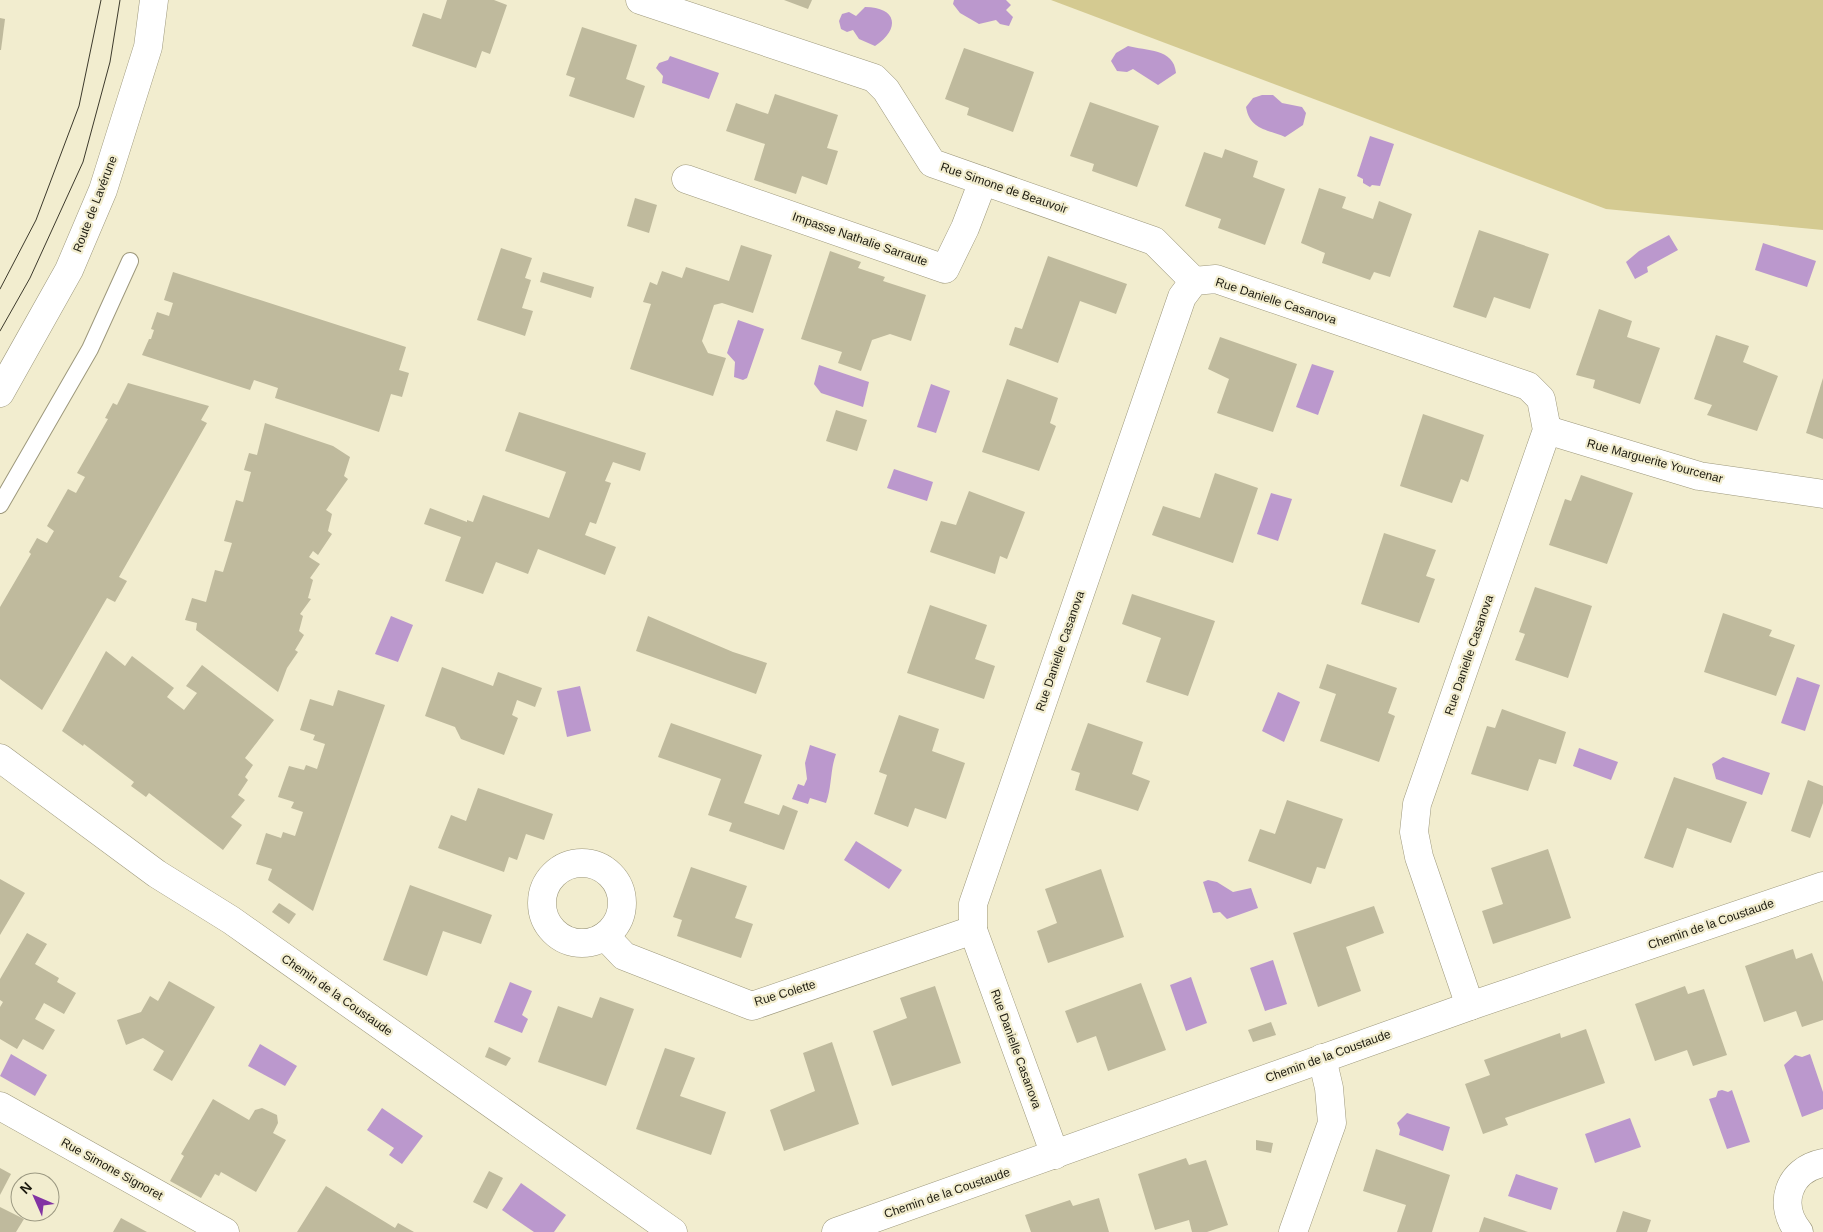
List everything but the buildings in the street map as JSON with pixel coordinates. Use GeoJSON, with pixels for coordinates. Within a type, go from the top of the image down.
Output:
{"type":"FeatureCollection","features":[{"type":"Feature","properties":{"kind":"street","name":"Route de Lavérune"},"geometry":{"type":"LineString","coordinates":[[0,393],[69,270],[103,190],[148,47],[154,0]]}},
{"type":"Feature","properties":{"kind":"street","name":"Rue Simone de Beauvoir"},"geometry":{"type":"LineString","coordinates":[[640,0],[874,78],[886,90],[932,164],[1154,241],[1194,280]]}},
{"type":"Feature","properties":{"kind":"street","name":"Impasse Nathalie Sarraute"},"geometry":{"type":"LineString","coordinates":[[686,179],[945,268],[966,228],[983,181]]}},
{"type":"Feature","properties":{"kind":"street","name":"Rue Danielle Casanova"},"geometry":{"type":"LineString","coordinates":[[1055,1155],[973,930],[972,904],[1182,297],[1194,280],[1216,279],[1528,386],[1541,399],[1547,430],[1417,804],[1414,832],[1419,857],[1470,1006]]}},
{"type":"Feature","properties":{"kind":"street","name":"Rue Marguerite Yourcenar"},"geometry":{"type":"LineString","coordinates":[[1547,430],[1699,476],[1823,494]]}},
{"type":"Feature","properties":{"kind":"street","name":"Chemin de la Coustaude"},"geometry":{"type":"LineString","coordinates":[[0,758],[157,874],[231,920],[674,1232]]}},
{"type":"Feature","properties":{"kind":"street","name":"Chemin de la Coustaude"},"geometry":{"type":"LineString","coordinates":[[836,1232],[1470,1006],[1823,886]]}},
{"type":"Feature","properties":{"kind":"street","name":"Rue Colette"},"geometry":{"type":"LineString","coordinates":[[605,936],[624,956],[752,1006],[973,930]]}},
{"type":"Feature","properties":{"kind":"street"},"geometry":{"type":"LineString","coordinates":[[1293,1232],[1332,1123],[1329,1088],[1322,1058]]}},
{"type":"Feature","properties":{"kind":"street","name":"Rue Simone Signoret"},"geometry":{"type":"LineString","coordinates":[[0,1106],[224,1232]]}},
{"type":"Feature","properties":{"kind":"street"},"geometry":{"type":"LineString","coordinates":[[1799,1232],[1792,1224],[1787,1211],[1787,1197],[1792,1184],[1801,1172],[1813,1165],[1823,1163]]}},
{"type":"Feature","properties":{"kind":"lane"},"geometry":{"type":"LineString","coordinates":[[0,505],[90,349],[130,261]]}},
{"type":"Feature","properties":{"kind":"shaded area"},"geometry":{"type":"Polygon","coordinates":[[[954,0],[1006,0],[1011,5],[1006,10],[1013,17],[1009,26],[1000,24],[996,20],[979,24],[960,13],[953,4],[954,0]]]}},
{"type":"Feature","properties":{"kind":"shaded area"},"geometry":{"type":"Polygon","coordinates":[[[1051,0],[1823,0],[1823,230],[1606,209],[1051,0]]]}},
{"type":"Feature","properties":{"kind":"shaded area"},"geometry":{"type":"Polygon","coordinates":[[[865,7],[884,11],[892,20],[889,33],[875,46],[859,39],[853,30],[847,32],[841,29],[839,21],[842,14],[849,12],[856,16],[865,7]]]}},
{"type":"Feature","properties":{"kind":"shaded area"},"geometry":{"type":"Polygon","coordinates":[[[1128,46],[1151,50],[1165,55],[1174,65],[1176,73],[1158,85],[1133,69],[1127,72],[1117,71],[1111,61],[1116,53],[1128,46]]]}},
{"type":"Feature","properties":{"kind":"shaded area"},"geometry":{"type":"Polygon","coordinates":[[[670,56],[719,73],[709,99],[662,83],[663,76],[656,68],[659,63],[668,60],[670,56]]]}},
{"type":"Feature","properties":{"kind":"shaded area"},"geometry":{"type":"Polygon","coordinates":[[[1262,95],[1273,95],[1282,103],[1302,107],[1306,113],[1303,125],[1285,137],[1260,128],[1251,120],[1246,107],[1253,98],[1262,95]]]}},
{"type":"Feature","properties":{"kind":"shaded area"},"geometry":{"type":"Polygon","coordinates":[[[1370,136],[1394,144],[1380,186],[1372,185],[1370,187],[1363,183],[1363,179],[1357,176],[1370,136]]]}},
{"type":"Feature","properties":{"kind":"shaded area"},"geometry":{"type":"Polygon","coordinates":[[[1669,235],[1678,250],[1647,267],[1648,272],[1635,279],[1626,262],[1639,251],[1669,235]]]}},
{"type":"Feature","properties":{"kind":"shaded area"},"geometry":{"type":"Polygon","coordinates":[[[1763,243],[1816,261],[1807,287],[1755,270],[1763,243]]]}},
{"type":"Feature","properties":{"kind":"shaded area"},"geometry":{"type":"Polygon","coordinates":[[[738,320],[764,329],[747,378],[743,380],[734,377],[735,362],[727,353],[738,320]]]}},
{"type":"Feature","properties":{"kind":"shaded area"},"geometry":{"type":"Polygon","coordinates":[[[1312,364],[1334,371],[1318,415],[1296,407],[1312,364]]]}},
{"type":"Feature","properties":{"kind":"shaded area"},"geometry":{"type":"Polygon","coordinates":[[[819,365],[869,382],[863,407],[821,393],[814,384],[819,365]]]}},
{"type":"Feature","properties":{"kind":"shaded area"},"geometry":{"type":"Polygon","coordinates":[[[931,384],[950,391],[936,433],[917,427],[931,384]]]}},
{"type":"Feature","properties":{"kind":"shaded area"},"geometry":{"type":"Polygon","coordinates":[[[894,469],[933,482],[927,501],[887,488],[894,469]]]}},
{"type":"Feature","properties":{"kind":"shaded area"},"geometry":{"type":"Polygon","coordinates":[[[1271,493],[1292,499],[1278,541],[1257,534],[1271,493]]]}},
{"type":"Feature","properties":{"kind":"shaded area"},"geometry":{"type":"Polygon","coordinates":[[[391,616],[413,625],[398,662],[375,654],[391,616]]]}},
{"type":"Feature","properties":{"kind":"shaded area"},"geometry":{"type":"Polygon","coordinates":[[[1797,677],[1820,685],[1805,731],[1781,723],[1797,677]]]}},
{"type":"Feature","properties":{"kind":"shaded area"},"geometry":{"type":"Polygon","coordinates":[[[580,686],[591,731],[567,737],[557,691],[580,686]]]}},
{"type":"Feature","properties":{"kind":"shaded area"},"geometry":{"type":"Polygon","coordinates":[[[1278,692],[1300,702],[1284,742],[1262,731],[1278,692]]]}},
{"type":"Feature","properties":{"kind":"shaded area"},"geometry":{"type":"Polygon","coordinates":[[[810,745],[836,754],[826,803],[810,798],[808,804],[792,799],[798,784],[804,786],[807,779],[805,763],[810,745]]]}},
{"type":"Feature","properties":{"kind":"shaded area"},"geometry":{"type":"Polygon","coordinates":[[[1579,748],[1618,762],[1611,780],[1573,766],[1579,748]]]}},
{"type":"Feature","properties":{"kind":"shaded area"},"geometry":{"type":"Polygon","coordinates":[[[1723,757],[1770,773],[1762,795],[1716,779],[1712,764],[1723,757]]]}},
{"type":"Feature","properties":{"kind":"shaded area"},"geometry":{"type":"Polygon","coordinates":[[[856,841],[902,870],[889,889],[844,860],[856,841]]]}},
{"type":"Feature","properties":{"kind":"shaded area"},"geometry":{"type":"Polygon","coordinates":[[[1208,880],[1217,882],[1233,892],[1251,888],[1258,908],[1227,919],[1220,912],[1213,913],[1203,882],[1208,880]]]}},
{"type":"Feature","properties":{"kind":"shaded area"},"geometry":{"type":"Polygon","coordinates":[[[1273,960],[1287,1004],[1265,1011],[1250,968],[1273,960]]]}},
{"type":"Feature","properties":{"kind":"shaded area"},"geometry":{"type":"Polygon","coordinates":[[[1191,977],[1207,1023],[1186,1031],[1170,985],[1191,977]]]}},
{"type":"Feature","properties":{"kind":"shaded area"},"geometry":{"type":"Polygon","coordinates":[[[510,982],[532,991],[522,1015],[528,1019],[522,1033],[494,1022],[510,982]]]}},
{"type":"Feature","properties":{"kind":"shaded area"},"geometry":{"type":"Polygon","coordinates":[[[260,1044],[297,1066],[285,1086],[248,1066],[260,1044]]]}},
{"type":"Feature","properties":{"kind":"shaded area"},"geometry":{"type":"Polygon","coordinates":[[[11,1054],[47,1075],[35,1096],[0,1076],[11,1054]]]}},
{"type":"Feature","properties":{"kind":"shaded area"},"geometry":{"type":"Polygon","coordinates":[[[1810,1054],[1823,1092],[1823,1109],[1802,1117],[1784,1065],[1795,1055],[1802,1057],[1810,1054]]]}},
{"type":"Feature","properties":{"kind":"shaded area"},"geometry":{"type":"Polygon","coordinates":[[[1732,1090],[1750,1142],[1727,1149],[1709,1099],[1716,1097],[1718,1091],[1728,1092],[1732,1090]]]}},
{"type":"Feature","properties":{"kind":"shaded area"},"geometry":{"type":"Polygon","coordinates":[[[382,1108],[423,1136],[402,1164],[389,1155],[394,1148],[367,1130],[382,1108]]]}},
{"type":"Feature","properties":{"kind":"shaded area"},"geometry":{"type":"Polygon","coordinates":[[[1407,1113],[1450,1127],[1443,1151],[1399,1135],[1400,1130],[1397,1123],[1407,1113]]]}},
{"type":"Feature","properties":{"kind":"shaded area"},"geometry":{"type":"Polygon","coordinates":[[[1630,1118],[1641,1147],[1595,1163],[1585,1134],[1630,1118]]]}},
{"type":"Feature","properties":{"kind":"shaded area"},"geometry":{"type":"Polygon","coordinates":[[[1516,1174],[1558,1188],[1551,1210],[1508,1196],[1516,1174]]]}},
{"type":"Feature","properties":{"kind":"shaded area"},"geometry":{"type":"Polygon","coordinates":[[[521,1183],[566,1215],[554,1232],[534,1232],[502,1210],[521,1183]]]}},
{"type":"Feature","properties":{"kind":"tram line"},"geometry":{"type":"LineString","coordinates":[[0,289],[36,220],[79,106],[101,0]]}},
{"type":"Feature","properties":{"kind":"tram line"},"geometry":{"type":"LineString","coordinates":[[0,331],[30,278],[83,162],[110,62],[120,0]]}}]}
